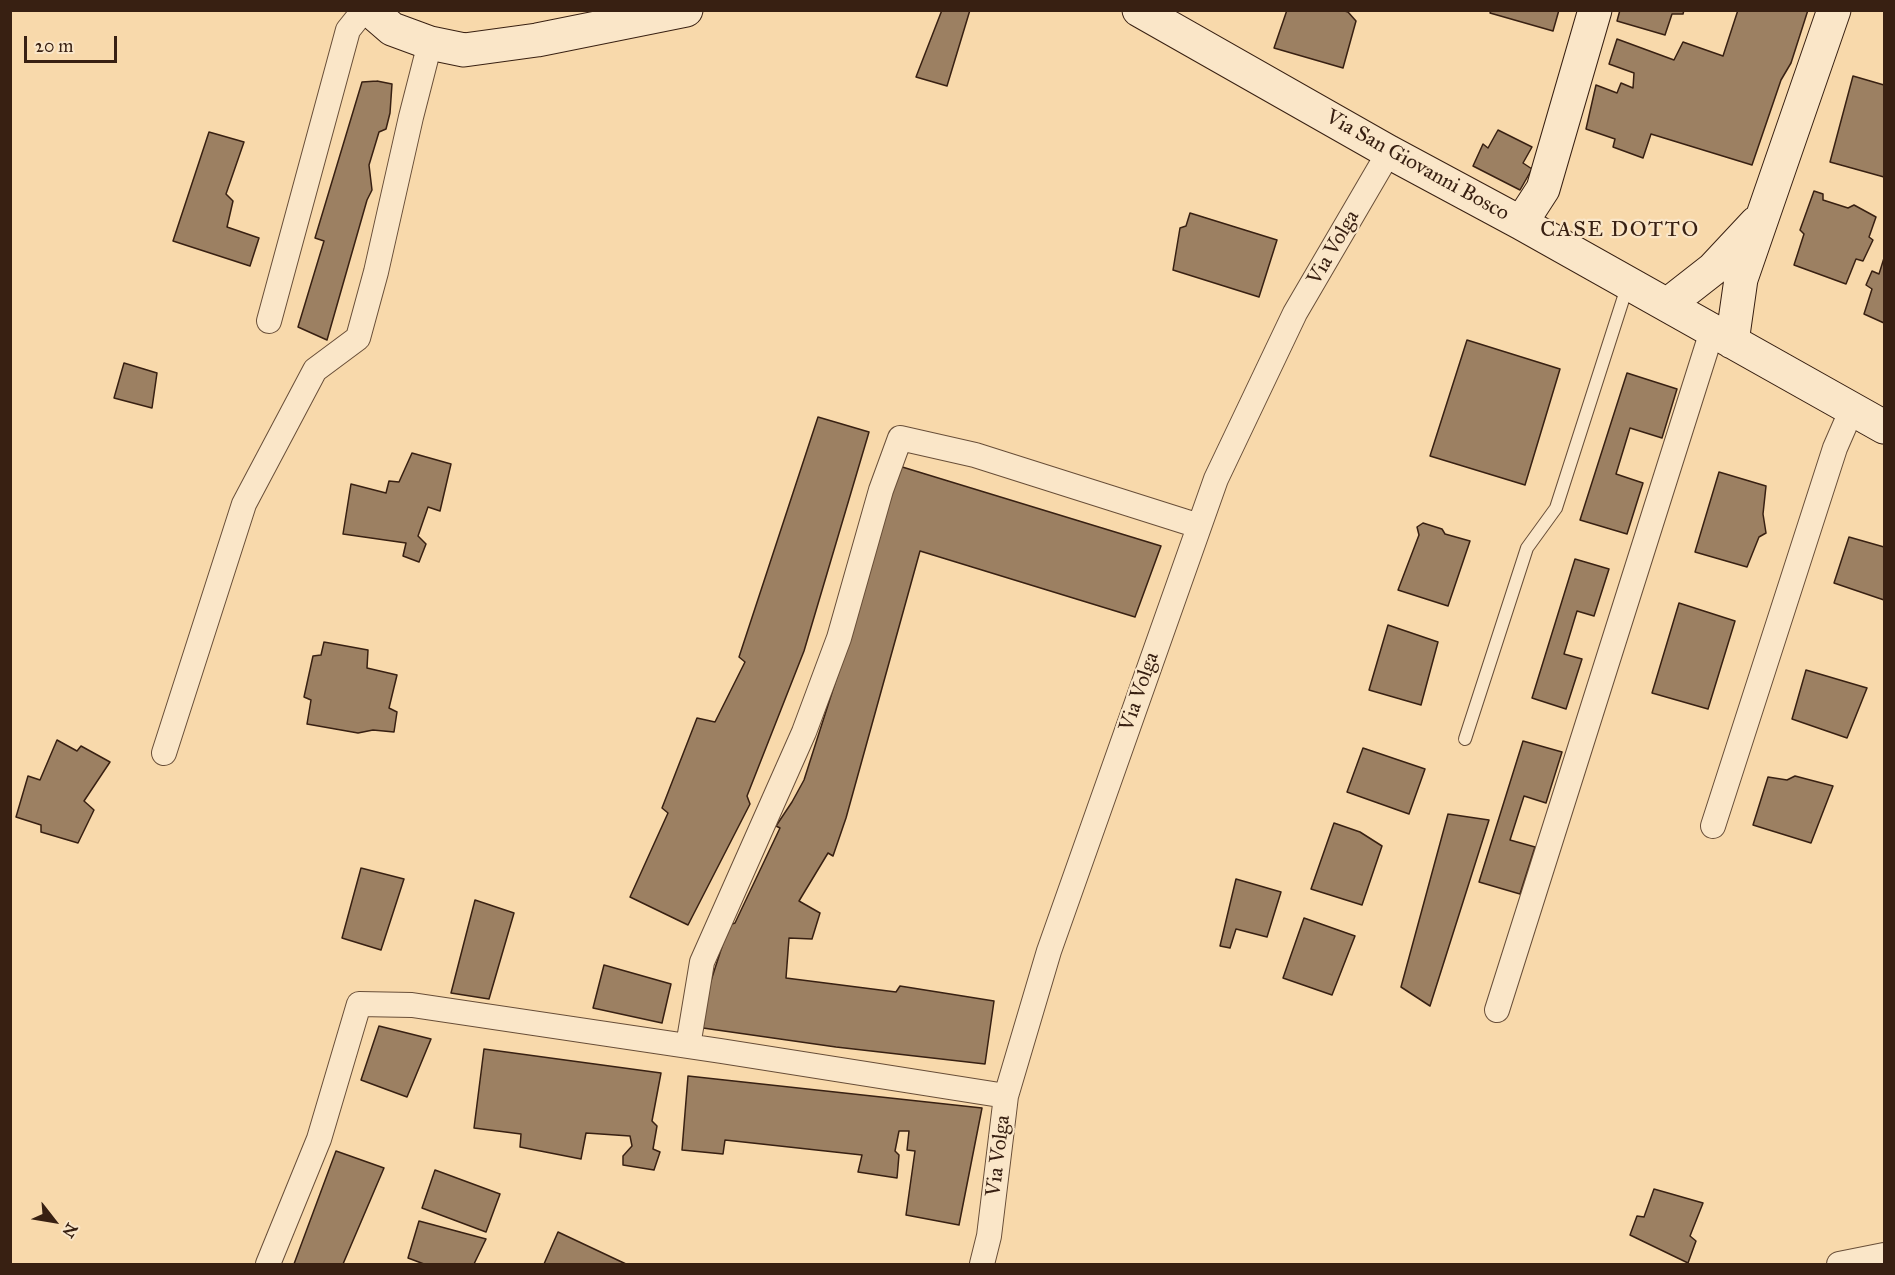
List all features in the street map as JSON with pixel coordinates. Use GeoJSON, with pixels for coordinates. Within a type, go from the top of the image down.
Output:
{"type":"FeatureCollection","features":[{"type":"Feature","properties":{"kind":"main road"},"geometry":{"type":"LineString","coordinates":[[370,10],[392,29],[430,43],[464,50],[537,40],[686,10]]}},
{"type":"Feature","properties":{"kind":"main road","name":"Via San Giovanni Bosco"},"geometry":{"type":"LineString","coordinates":[[1139,10],[1389,152],[1521,223],[1884,427]]}},
{"type":"Feature","properties":{"kind":"main road"},"geometry":{"type":"LineString","coordinates":[[1521,223],[1543,189],[1595,10]]}},
{"type":"Feature","properties":{"kind":"main road"},"geometry":{"type":"LineString","coordinates":[[1722,336],[1834,10]]}},
{"type":"Feature","properties":{"kind":"main road"},"geometry":{"type":"LineString","coordinates":[[1667,305],[1713,269],[1763,215]]}},
{"type":"Feature","properties":{"kind":"street"},"geometry":{"type":"LineString","coordinates":[[269,321],[348,30],[364,10]]}},
{"type":"Feature","properties":{"kind":"street"},"geometry":{"type":"LineString","coordinates":[[164,753],[244,504],[315,370],[358,338],[376,273],[430,43]]}},
{"type":"Feature","properties":{"kind":"street","name":"Via Volga"},"geometry":{"type":"LineString","coordinates":[[982,1264],[989,1236],[1006,1096],[1049,951],[1216,478],[1295,313],[1389,152]]}},
{"type":"Feature","properties":{"kind":"street"},"geometry":{"type":"LineString","coordinates":[[1497,1010],[1722,336]]}},
{"type":"Feature","properties":{"kind":"street"},"geometry":{"type":"LineString","coordinates":[[1713,826],[1835,448],[1852,409]]}},
{"type":"Feature","properties":{"kind":"street"},"geometry":{"type":"LineString","coordinates":[[688,1046],[702,962],[804,732],[839,638],[881,490],[900,438],[975,455],[1199,526]]}},
{"type":"Feature","properties":{"kind":"street"},"geometry":{"type":"LineString","coordinates":[[268,1264],[319,1138],[359,1004],[412,1005],[1006,1096]]}},
{"type":"Feature","properties":{"kind":"street"},"geometry":{"type":"LineString","coordinates":[[1839,1264],[1884,1255]]}},
{"type":"Feature","properties":{"kind":"lane"},"geometry":{"type":"LineString","coordinates":[[1465,739],[1527,548],[1556,508],[1628,283]]}},
{"type":"Feature","properties":{"kind":"building"},"geometry":{"type":"Polygon","coordinates":[[[942,10],[970,10],[947,86],[916,77],[942,10]]]}},
{"type":"Feature","properties":{"kind":"building"},"geometry":{"type":"Polygon","coordinates":[[[1287,10],[1348,12],[1356,21],[1343,68],[1274,48],[1287,10]]]}},
{"type":"Feature","properties":{"kind":"building"},"geometry":{"type":"Polygon","coordinates":[[[1491,10],[1559,10],[1553,31],[1490,13],[1491,10]]]}},
{"type":"Feature","properties":{"kind":"building"},"geometry":{"type":"Polygon","coordinates":[[[1620,10],[1684,10],[1683,14],[1672,14],[1665,35],[1617,21],[1620,10]]]}},
{"type":"Feature","properties":{"kind":"building"},"geometry":{"type":"Polygon","coordinates":[[[1738,10],[1808,10],[1791,63],[1781,80],[1752,165],[1651,134],[1643,158],[1613,147],[1615,139],[1586,129],[1596,85],[1617,93],[1621,83],[1633,88],[1634,73],[1609,64],[1617,39],[1674,60],[1683,42],[1723,56],[1738,10]]]}},
{"type":"Feature","properties":{"kind":"building"},"geometry":{"type":"Polygon","coordinates":[[[1853,76],[1884,85],[1884,177],[1830,162],[1853,76]]]}},
{"type":"Feature","properties":{"kind":"building"},"geometry":{"type":"Polygon","coordinates":[[[377,81],[392,84],[390,113],[386,129],[379,132],[369,165],[372,190],[367,200],[327,340],[298,327],[324,241],[315,238],[362,82],[377,81]]]}},
{"type":"Feature","properties":{"kind":"building"},"geometry":{"type":"Polygon","coordinates":[[[1498,130],[1532,147],[1523,163],[1532,169],[1520,190],[1473,166],[1483,144],[1488,148],[1498,130]]]}},
{"type":"Feature","properties":{"kind":"building"},"geometry":{"type":"Polygon","coordinates":[[[209,132],[244,142],[226,194],[233,201],[227,227],[259,238],[250,266],[173,241],[209,132]]]}},
{"type":"Feature","properties":{"kind":"building"},"geometry":{"type":"Polygon","coordinates":[[[1814,191],[1823,194],[1823,200],[1848,208],[1854,205],[1876,217],[1869,237],[1873,240],[1863,261],[1856,259],[1846,284],[1794,265],[1804,234],[1800,230],[1814,191]]]}},
{"type":"Feature","properties":{"kind":"building"},"geometry":{"type":"Polygon","coordinates":[[[1190,213],[1277,240],[1259,297],[1173,270],[1180,228],[1186,226],[1190,213]]]}},
{"type":"Feature","properties":{"kind":"building"},"geometry":{"type":"Polygon","coordinates":[[[1884,258],[1884,323],[1864,314],[1872,289],[1866,285],[1872,271],[1879,274],[1884,258]]]}},
{"type":"Feature","properties":{"kind":"building"},"geometry":{"type":"Polygon","coordinates":[[[1467,340],[1560,369],[1525,485],[1430,456],[1467,340]]]}},
{"type":"Feature","properties":{"kind":"building"},"geometry":{"type":"Polygon","coordinates":[[[124,363],[157,373],[152,408],[114,398],[124,363]]]}},
{"type":"Feature","properties":{"kind":"building"},"geometry":{"type":"Polygon","coordinates":[[[1627,373],[1677,389],[1662,438],[1630,428],[1616,474],[1643,483],[1627,534],[1580,520],[1627,373]]]}},
{"type":"Feature","properties":{"kind":"building"},"geometry":{"type":"Polygon","coordinates":[[[818,417],[869,432],[804,651],[747,796],[750,804],[688,925],[630,897],[668,813],[662,808],[697,718],[715,722],[745,662],[739,657],[818,417]]]}},
{"type":"Feature","properties":{"kind":"building"},"geometry":{"type":"Polygon","coordinates":[[[412,453],[451,464],[440,511],[428,507],[418,536],[426,544],[419,562],[403,556],[406,543],[343,534],[351,484],[386,493],[389,481],[399,482],[412,453]]]}},
{"type":"Feature","properties":{"kind":"building"},"geometry":{"type":"Polygon","coordinates":[[[899,466],[1161,546],[1135,617],[920,551],[846,818],[833,856],[828,853],[799,901],[820,913],[812,939],[789,938],[786,978],[896,992],[900,986],[994,1001],[985,1064],[836,1047],[696,1027],[729,925],[735,923],[780,828],[776,826],[804,780],[845,652],[899,466]]]}},
{"type":"Feature","properties":{"kind":"building"},"geometry":{"type":"Polygon","coordinates":[[[1719,472],[1766,486],[1763,514],[1766,533],[1759,537],[1747,567],[1695,552],[1719,472]]]}},
{"type":"Feature","properties":{"kind":"building"},"geometry":{"type":"Polygon","coordinates":[[[1423,523],[1442,529],[1445,534],[1470,541],[1448,606],[1398,590],[1419,535],[1417,527],[1423,523]]]}},
{"type":"Feature","properties":{"kind":"building"},"geometry":{"type":"Polygon","coordinates":[[[1849,537],[1884,547],[1884,600],[1834,583],[1849,537]]]}},
{"type":"Feature","properties":{"kind":"building"},"geometry":{"type":"Polygon","coordinates":[[[1575,559],[1609,569],[1594,616],[1577,611],[1564,654],[1582,659],[1566,709],[1532,698],[1575,559]]]}},
{"type":"Feature","properties":{"kind":"building"},"geometry":{"type":"Polygon","coordinates":[[[1679,603],[1735,621],[1708,709],[1652,693],[1679,603]]]}},
{"type":"Feature","properties":{"kind":"building"},"geometry":{"type":"Polygon","coordinates":[[[1388,625],[1438,642],[1421,705],[1369,690],[1388,625]]]}},
{"type":"Feature","properties":{"kind":"building"},"geometry":{"type":"Polygon","coordinates":[[[324,642],[368,650],[367,668],[397,675],[389,708],[397,712],[394,732],[373,730],[358,733],[307,724],[311,700],[304,697],[313,656],[321,655],[324,642]]]}},
{"type":"Feature","properties":{"kind":"building"},"geometry":{"type":"Polygon","coordinates":[[[1806,670],[1867,688],[1847,738],[1792,719],[1806,670]]]}},
{"type":"Feature","properties":{"kind":"building"},"geometry":{"type":"Polygon","coordinates":[[[57,740],[77,751],[81,746],[110,762],[84,801],[94,810],[78,843],[41,832],[41,825],[16,817],[28,776],[40,780],[57,740]]]}},
{"type":"Feature","properties":{"kind":"building"},"geometry":{"type":"Polygon","coordinates":[[[1523,741],[1562,752],[1546,803],[1524,796],[1510,840],[1535,847],[1520,894],[1479,882],[1523,741]]]}},
{"type":"Feature","properties":{"kind":"building"},"geometry":{"type":"Polygon","coordinates":[[[1363,748],[1425,769],[1409,814],[1347,792],[1363,748]]]}},
{"type":"Feature","properties":{"kind":"building"},"geometry":{"type":"Polygon","coordinates":[[[1795,776],[1833,786],[1811,843],[1753,825],[1768,777],[1787,780],[1795,776]]]}},
{"type":"Feature","properties":{"kind":"building"},"geometry":{"type":"Polygon","coordinates":[[[1448,814],[1489,820],[1430,1006],[1401,987],[1448,814]]]}},
{"type":"Feature","properties":{"kind":"building"},"geometry":{"type":"Polygon","coordinates":[[[1334,823],[1360,832],[1382,846],[1362,905],[1311,889],[1334,823]]]}},
{"type":"Feature","properties":{"kind":"building"},"geometry":{"type":"Polygon","coordinates":[[[361,868],[404,879],[381,950],[342,938],[361,868]]]}},
{"type":"Feature","properties":{"kind":"building"},"geometry":{"type":"Polygon","coordinates":[[[1236,879],[1281,892],[1267,937],[1236,929],[1230,948],[1220,946],[1236,879]]]}},
{"type":"Feature","properties":{"kind":"building"},"geometry":{"type":"Polygon","coordinates":[[[475,900],[514,913],[489,999],[451,993],[475,900]]]}},
{"type":"Feature","properties":{"kind":"building"},"geometry":{"type":"Polygon","coordinates":[[[1304,918],[1355,936],[1332,995],[1283,978],[1304,918]]]}},
{"type":"Feature","properties":{"kind":"building"},"geometry":{"type":"Polygon","coordinates":[[[604,965],[671,984],[662,1023],[593,1008],[604,965]]]}},
{"type":"Feature","properties":{"kind":"building"},"geometry":{"type":"Polygon","coordinates":[[[379,1026],[431,1039],[407,1097],[361,1080],[379,1026]]]}},
{"type":"Feature","properties":{"kind":"building"},"geometry":{"type":"Polygon","coordinates":[[[484,1049],[661,1073],[652,1121],[657,1126],[653,1149],[660,1152],[654,1170],[623,1165],[623,1156],[632,1146],[630,1136],[586,1133],[581,1159],[520,1147],[521,1134],[474,1128],[484,1049]]]}},
{"type":"Feature","properties":{"kind":"building"},"geometry":{"type":"Polygon","coordinates":[[[688,1076],[982,1108],[959,1225],[906,1215],[915,1151],[907,1150],[909,1131],[899,1131],[895,1151],[899,1155],[897,1178],[858,1172],[862,1155],[725,1140],[723,1154],[682,1150],[688,1076]]]}},
{"type":"Feature","properties":{"kind":"building"},"geometry":{"type":"Polygon","coordinates":[[[336,1151],[384,1168],[343,1264],[294,1264],[336,1151]]]}},
{"type":"Feature","properties":{"kind":"building"},"geometry":{"type":"Polygon","coordinates":[[[435,1170],[500,1194],[486,1232],[422,1208],[435,1170]]]}},
{"type":"Feature","properties":{"kind":"building"},"geometry":{"type":"Polygon","coordinates":[[[1654,1189],[1703,1203],[1690,1236],[1696,1241],[1688,1263],[1630,1235],[1637,1216],[1644,1217],[1654,1189]]]}},
{"type":"Feature","properties":{"kind":"building"},"geometry":{"type":"Polygon","coordinates":[[[419,1221],[486,1239],[474,1264],[424,1264],[408,1258],[419,1221]]]}},
{"type":"Feature","properties":{"kind":"building"},"geometry":{"type":"Polygon","coordinates":[[[558,1232],[626,1264],[544,1264],[558,1232]]]}},
{"type":"Feature","properties":{"kind":"district","name":"CASE DOTTO"},"geometry":{"type":"Point","coordinates":[1620,231]}}]}
